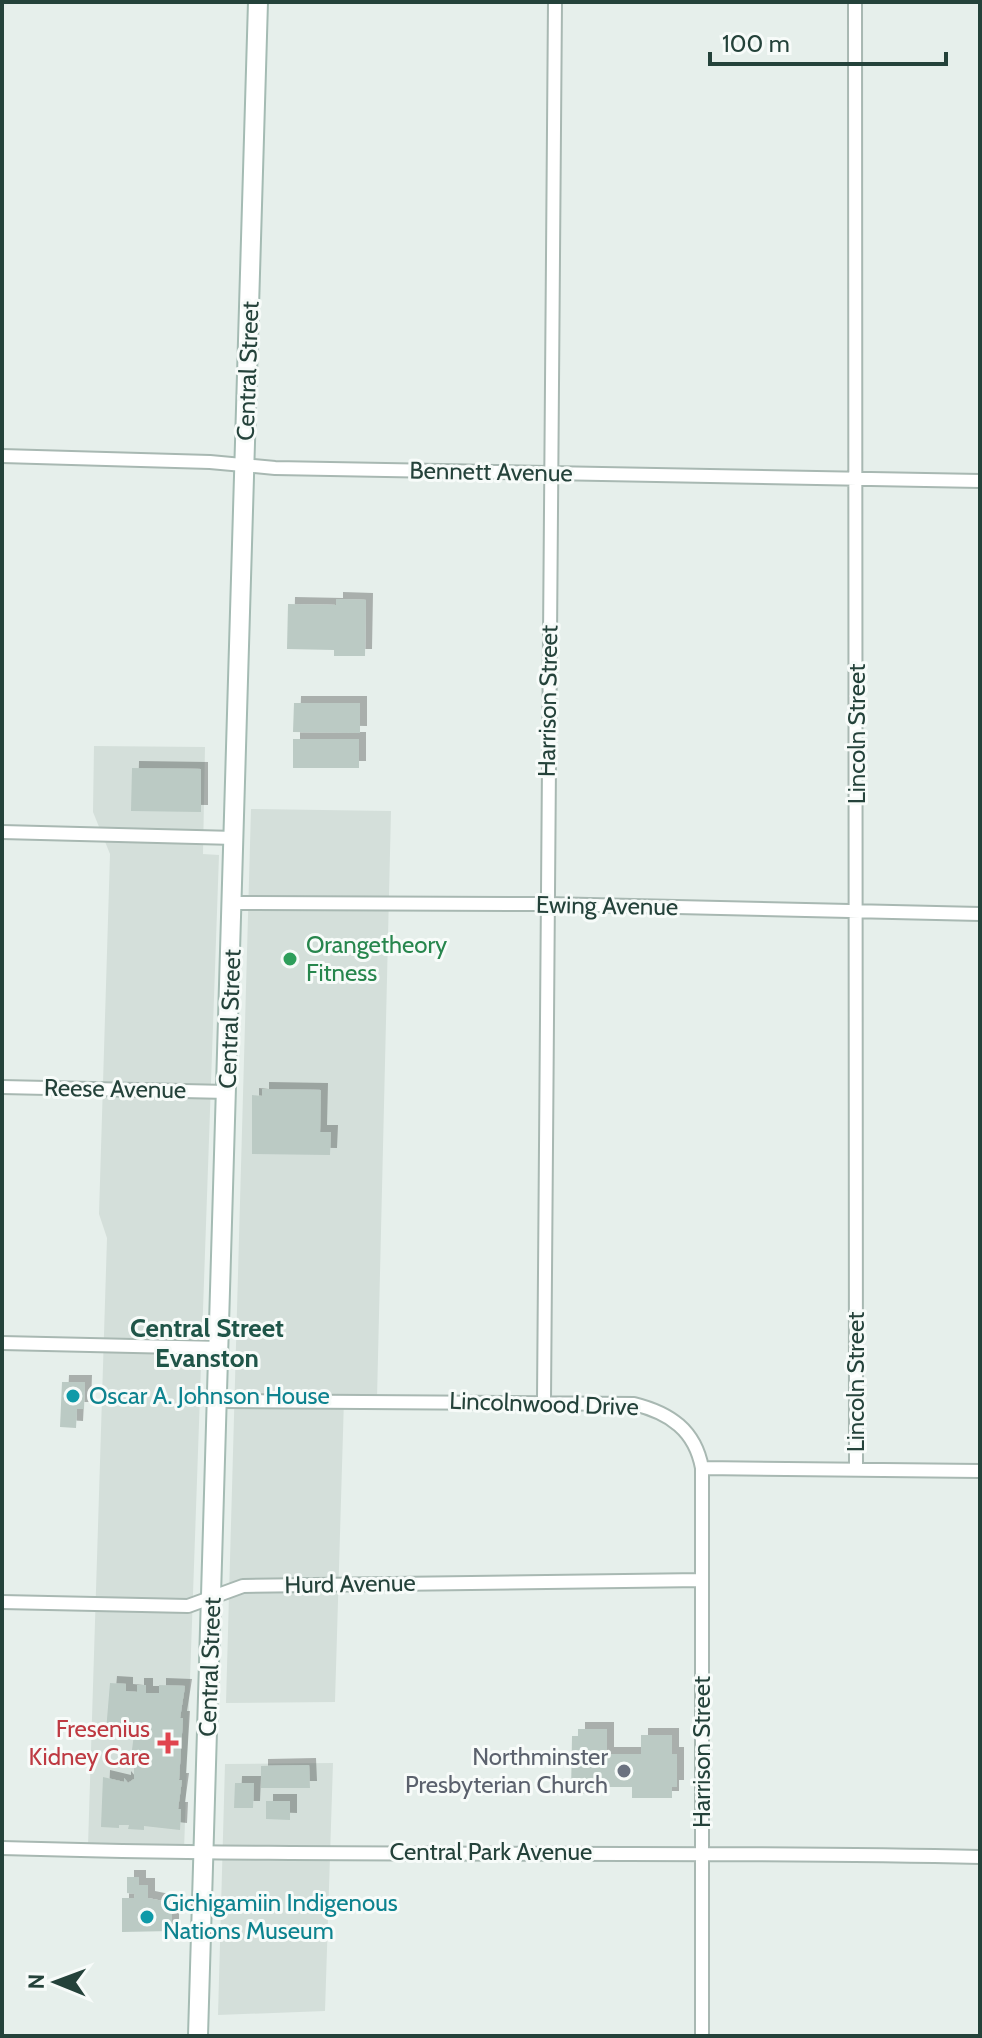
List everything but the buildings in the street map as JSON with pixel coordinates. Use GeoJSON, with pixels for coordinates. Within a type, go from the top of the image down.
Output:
{"type":"FeatureCollection","features":[{"type":"Feature","properties":{"kind":"main road","name":"Central Street"},"geometry":{"type":"LineString","coordinates":[[198,2036],[221,1348],[258,2]]}},
{"type":"Feature","properties":{"kind":"street","name":"Harrison Street"},"geometry":{"type":"LineString","coordinates":[[544,1400],[555,2]]}},
{"type":"Feature","properties":{"kind":"street","name":"Lincoln Street"},"geometry":{"type":"LineString","coordinates":[[855,2],[856,1467]]}},
{"type":"Feature","properties":{"kind":"street","name":"Bennett Avenue"},"geometry":{"type":"LineString","coordinates":[[2,456],[551,473],[980,481]]}},
{"type":"Feature","properties":{"kind":"street"},"geometry":{"type":"LineString","coordinates":[[2,832],[235,838]]}},
{"type":"Feature","properties":{"kind":"street","name":"Ewing Avenue"},"geometry":{"type":"LineString","coordinates":[[233,903],[546,904],[980,914]]}},
{"type":"Feature","properties":{"kind":"street","name":"Reese Avenue"},"geometry":{"type":"LineString","coordinates":[[2,1087],[228,1092]]}},
{"type":"Feature","properties":{"kind":"street"},"geometry":{"type":"LineString","coordinates":[[2,1343],[221,1348]]}},
{"type":"Feature","properties":{"kind":"street","name":"Lincolnwood Drive"},"geometry":{"type":"LineString","coordinates":[[219,1401],[544,1400],[634,1404],[649,1408],[681,1425],[693,1439],[702,1468]]}},
{"type":"Feature","properties":{"kind":"street"},"geometry":{"type":"LineString","coordinates":[[702,1468],[856,1467],[980,1471]]}},
{"type":"Feature","properties":{"kind":"street","name":"Harrison Street"},"geometry":{"type":"LineString","coordinates":[[702,1468],[702,2036]]}},
{"type":"Feature","properties":{"kind":"street","name":"Hurd Avenue"},"geometry":{"type":"LineString","coordinates":[[2,1602],[188,1606],[243,1586],[702,1580]]}},
{"type":"Feature","properties":{"kind":"street","name":"Central Park Avenue"},"geometry":{"type":"LineString","coordinates":[[2,1848],[204,1854],[702,1851],[980,1857]]}},
{"type":"Feature","properties":{"kind":"shaded area"},"geometry":{"type":"Polygon","coordinates":[[[94,746],[205,747],[203,854],[219,855],[184,1850],[88,1846],[107,1238],[99,1214],[110,854],[93,812],[94,746]]]}},
{"type":"Feature","properties":{"kind":"shaded area"},"geometry":{"type":"Polygon","coordinates":[[[251,809],[391,811],[377,1399],[344,1399],[335,1702],[226,1703],[251,809]]]}},
{"type":"Feature","properties":{"kind":"shaded area"},"geometry":{"type":"Polygon","coordinates":[[[333,1763],[325,2011],[218,2015],[225,1764],[333,1763]]]}},
{"type":"Feature","properties":{"kind":"place","name":"Orangetheory Fitness"},"geometry":{"type":"Point","coordinates":[290,959]}},
{"type":"Feature","properties":{"kind":"place","name":"Oscar A. Johnson House"},"geometry":{"type":"Point","coordinates":[73,1396]}},
{"type":"Feature","properties":{"kind":"place","name":"Fresenius Kidney Care"},"geometry":{"type":"Point","coordinates":[168,1743]}},
{"type":"Feature","properties":{"kind":"place","name":"Northminster Presbyterian Church"},"geometry":{"type":"Point","coordinates":[624,1771]}},
{"type":"Feature","properties":{"kind":"place","name":"Gichigamiin Indigenous Nations Museum"},"geometry":{"type":"Point","coordinates":[147,1917]}},
{"type":"Feature","properties":{"kind":"district","name":"Central Street Evanston"},"geometry":{"type":"Point","coordinates":[207,1343]}}]}
